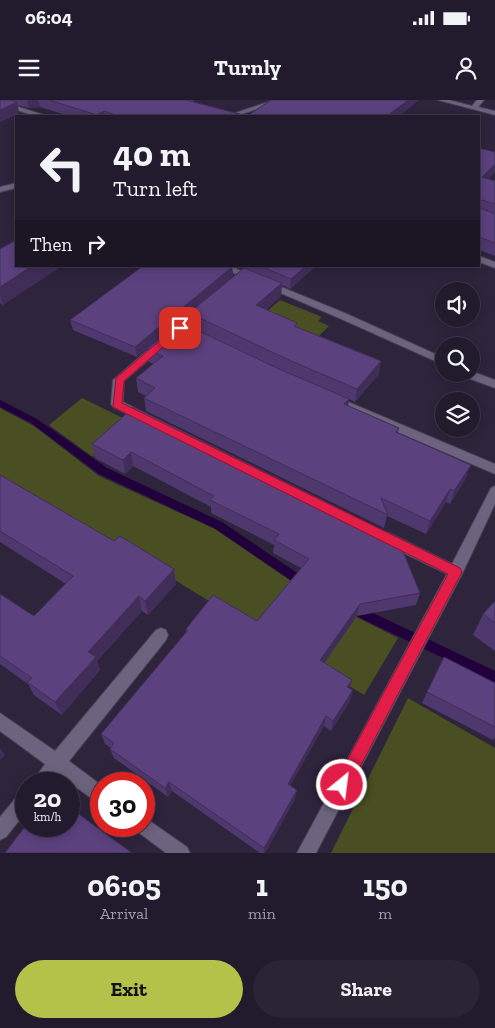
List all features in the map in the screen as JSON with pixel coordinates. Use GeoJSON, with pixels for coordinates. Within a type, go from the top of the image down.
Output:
{"type":"FeatureCollection","features":[{"type":"Feature","properties":{"kind":"street"},"geometry":{"type":"LineString","coordinates":[[233,115],[281,100]]}},
{"type":"Feature","properties":{"kind":"street"},"geometry":{"type":"LineString","coordinates":[[441,100],[495,113]]}},
{"type":"Feature","properties":{"kind":"street"},"geometry":{"type":"LineString","coordinates":[[473,108],[481,100]]}},
{"type":"Feature","properties":{"kind":"street"},"geometry":{"type":"LineString","coordinates":[[6,104],[39,115]]}},
{"type":"Feature","properties":{"kind":"street"},"geometry":{"type":"LineString","coordinates":[[0,190],[15,185]]}},
{"type":"Feature","properties":{"kind":"street"},"geometry":{"type":"LineString","coordinates":[[480,259],[495,265]]}},
{"type":"Feature","properties":{"kind":"street"},"geometry":{"type":"LineString","coordinates":[[223,267],[343,316],[435,358]]}},
{"type":"Feature","properties":{"kind":"street"},"geometry":{"type":"LineString","coordinates":[[229,287],[243,275]]}},
{"type":"Feature","properties":{"kind":"street"},"geometry":{"type":"LineString","coordinates":[[153,422],[117,404],[119,380],[174,334]]}},
{"type":"Feature","properties":{"kind":"street"},"geometry":{"type":"LineString","coordinates":[[480,378],[495,384]]}},
{"type":"Feature","properties":{"kind":"street"},"geometry":{"type":"LineString","coordinates":[[327,397],[495,469]]}},
{"type":"Feature","properties":{"kind":"street"},"geometry":{"type":"LineString","coordinates":[[306,853],[425,632],[495,492]]}},
{"type":"Feature","properties":{"kind":"street"},"geometry":{"type":"LineString","coordinates":[[376,532],[456,572]]}},
{"type":"Feature","properties":{"kind":"street"},"geometry":{"type":"LineString","coordinates":[[48,772],[161,634]]}},
{"type":"Feature","properties":{"kind":"street"},"geometry":{"type":"LineString","coordinates":[[0,721],[90,787]]}},
{"type":"Feature","properties":{"kind":"street"},"geometry":{"type":"LineString","coordinates":[[0,831],[15,813]]}},
{"type":"Feature","properties":{"kind":"street"},"geometry":{"type":"LineString","coordinates":[[155,834],[181,853]]}},
{"type":"Feature","properties":{"kind":"green space"},"geometry":{"type":"Polygon","coordinates":[[[280,300],[322,317],[318,321],[329,326],[313,342],[259,318],[280,300]]]}},
{"type":"Feature","properties":{"kind":"green space"},"geometry":{"type":"Polygon","coordinates":[[[82,398],[131,422],[93,457],[49,425],[82,398]]]}},
{"type":"Feature","properties":{"kind":"green space"},"geometry":{"type":"Polygon","coordinates":[[[0,408],[34,426],[99,476],[215,529],[307,592],[398,638],[364,695],[117,545],[0,486],[0,408]]]}},
{"type":"Feature","properties":{"kind":"green space"},"geometry":{"type":"Polygon","coordinates":[[[408,698],[495,748],[495,853],[331,853],[408,698]]]}},
{"type":"Feature","properties":{"kind":"building"},"geometry":{"type":"Polygon","coordinates":[[[0,100],[10,100],[17,102],[0,110],[0,100]]]}},
{"type":"Feature","properties":{"kind":"building"},"geometry":{"type":"Polygon","coordinates":[[[49,100],[186,100],[243,115],[116,115],[104,111],[97,115],[49,100]]]}},
{"type":"Feature","properties":{"kind":"building"},"geometry":{"type":"Polygon","coordinates":[[[271,100],[408,100],[388,115],[248,115],[271,100]]]}},
{"type":"Feature","properties":{"kind":"building"},"geometry":{"type":"Polygon","coordinates":[[[480,148],[495,152],[495,164],[482,177],[495,181],[495,204],[483,200],[480,201],[480,148]]]}},
{"type":"Feature","properties":{"kind":"building"},"geometry":{"type":"Polygon","coordinates":[[[480,208],[495,214],[495,243],[480,237],[480,208]]]}},
{"type":"Feature","properties":{"kind":"building"},"geometry":{"type":"Polygon","coordinates":[[[15,241],[15,267],[30,267],[0,287],[0,249],[15,241]]]}},
{"type":"Feature","properties":{"kind":"building"},"geometry":{"type":"Polygon","coordinates":[[[142,267],[232,267],[135,347],[70,320],[142,267]]]}},
{"type":"Feature","properties":{"kind":"building"},"geometry":{"type":"Polygon","coordinates":[[[262,267],[305,267],[291,279],[262,267]]]}},
{"type":"Feature","properties":{"kind":"building"},"geometry":{"type":"Polygon","coordinates":[[[244,268],[282,283],[256,305],[297,323],[294,326],[381,361],[357,389],[289,360],[189,313],[244,268]]]}},
{"type":"Feature","properties":{"kind":"building"},"geometry":{"type":"Polygon","coordinates":[[[180,322],[279,369],[349,399],[344,404],[399,428],[396,432],[471,465],[454,491],[450,489],[430,521],[381,498],[388,515],[144,398],[155,388],[136,378],[163,356],[147,349],[180,322]]]}},
{"type":"Feature","properties":{"kind":"building"},"geometry":{"type":"Polygon","coordinates":[[[134,407],[397,537],[420,593],[360,604],[320,660],[352,680],[347,687],[353,690],[333,721],[326,716],[288,784],[297,790],[264,848],[169,782],[165,788],[155,781],[155,772],[142,772],[110,749],[114,743],[101,734],[188,630],[186,629],[213,595],[257,621],[309,559],[274,540],[279,534],[210,500],[214,496],[131,452],[123,460],[92,444],[134,407]]]}},
{"type":"Feature","properties":{"kind":"building"},"geometry":{"type":"Polygon","coordinates":[[[0,475],[114,541],[120,536],[174,569],[145,601],[139,596],[88,652],[96,657],[55,702],[27,682],[32,678],[0,656],[0,594],[34,616],[73,576],[0,531],[0,475]]]}},
{"type":"Feature","properties":{"kind":"building"},"geometry":{"type":"Polygon","coordinates":[[[495,601],[495,623],[483,614],[495,601]]]}},
{"type":"Feature","properties":{"kind":"building"},"geometry":{"type":"Polygon","coordinates":[[[444,657],[495,683],[495,727],[427,692],[444,657]]]}},
{"type":"Feature","properties":{"kind":"building"},"geometry":{"type":"Polygon","coordinates":[[[80,815],[90,822],[90,837],[110,837],[132,853],[5,853],[17,837],[80,837],[80,815]]]}},
{"type":"Feature","properties":{"kind":"waterway"},"geometry":{"type":"LineString","coordinates":[[0,403],[34,421],[103,471],[218,525],[305,584]]}},
{"type":"Feature","properties":{"kind":"waterway"},"geometry":{"type":"LineString","coordinates":[[354,609],[495,677]]}},
{"type":"Feature","properties":{"kind":"route"},"geometry":{"type":"LineString","coordinates":[[180,328],[119,380],[117,404],[456,572],[342,785]]}}]}
